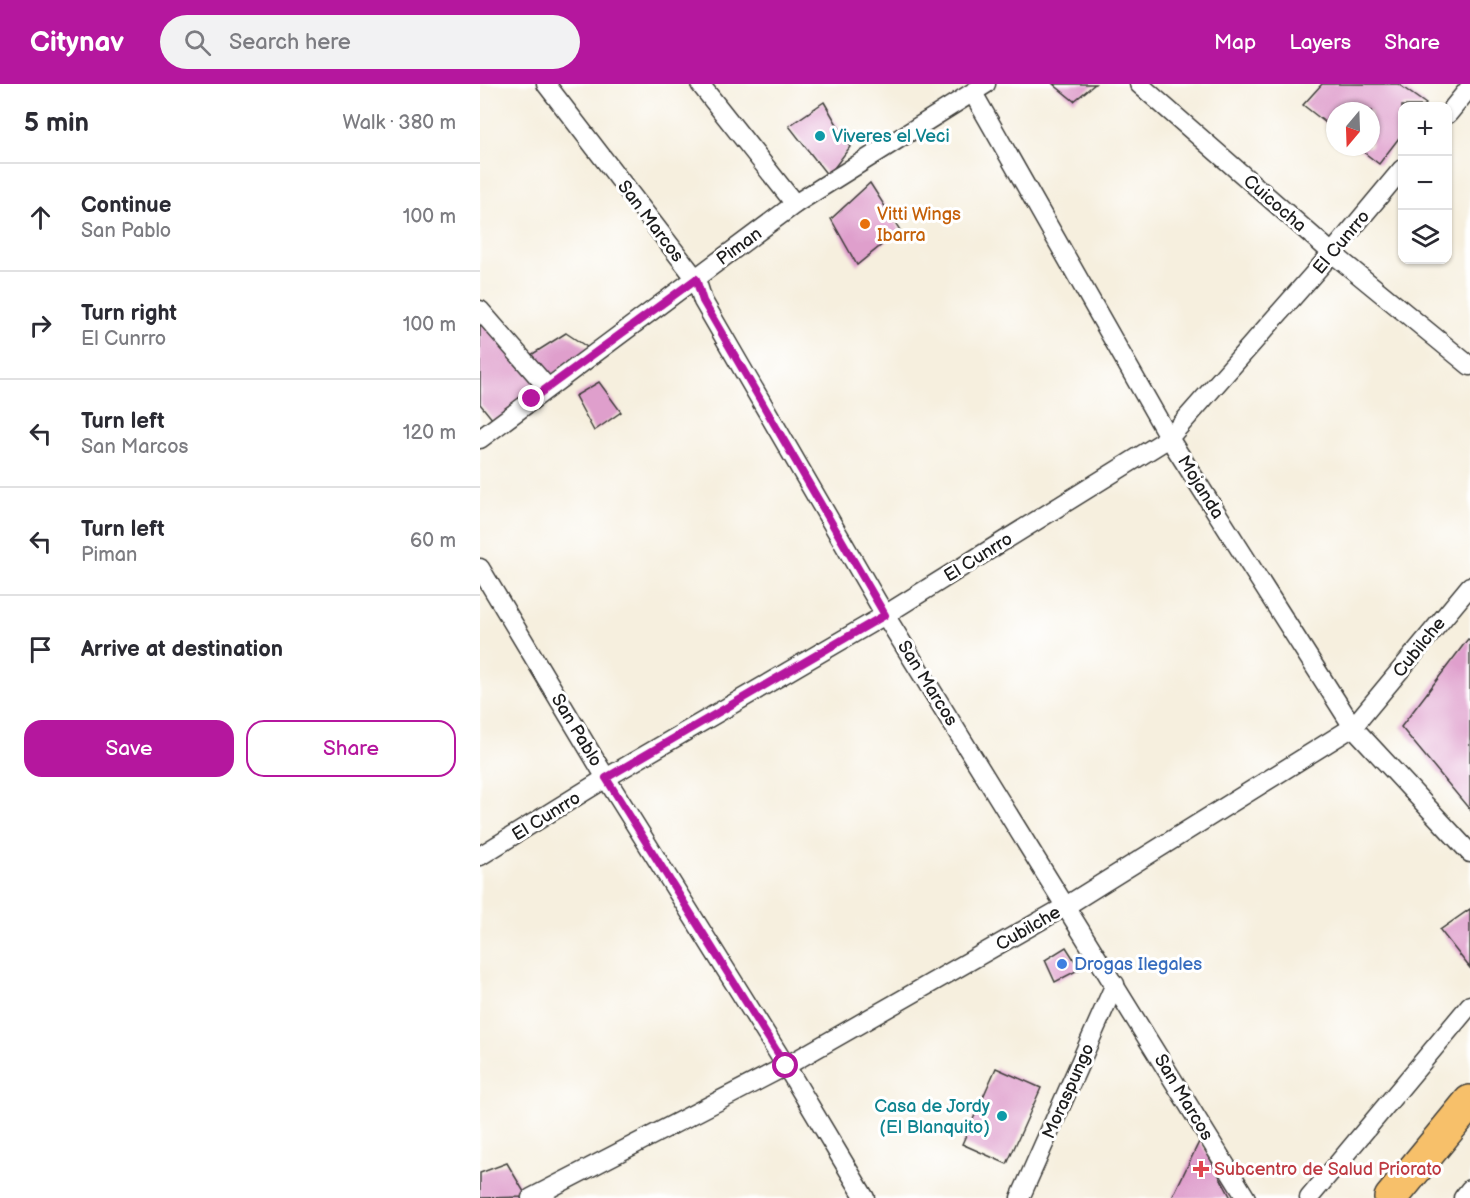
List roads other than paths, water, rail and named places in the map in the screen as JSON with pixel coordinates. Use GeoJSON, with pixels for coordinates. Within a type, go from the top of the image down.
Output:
{"type":"FeatureCollection","features":[{"type":"Feature","properties":{"kind":"highway"},"geometry":{"type":"LineString","coordinates":[[1392,1198],[1470,1102]]}},
{"type":"Feature","properties":{"kind":"street","name":"San Marcos"},"geometry":{"type":"LineString","coordinates":[[546,84],[696,279],[703,301],[885,615],[1246,1198]]}},
{"type":"Feature","properties":{"kind":"street"},"geometry":{"type":"LineString","coordinates":[[700,84],[795,204]]}},
{"type":"Feature","properties":{"kind":"street","name":"Cuicocha"},"geometry":{"type":"LineString","coordinates":[[1139,84],[1332,253],[1470,366]]}},
{"type":"Feature","properties":{"kind":"street"},"geometry":{"type":"LineString","coordinates":[[1452,109],[1470,87]]}},
{"type":"Feature","properties":{"kind":"street","name":"Piman"},"geometry":{"type":"LineString","coordinates":[[480,439],[795,204],[979,88]]}},
{"type":"Feature","properties":{"kind":"street","name":"Mojanda"},"geometry":{"type":"LineString","coordinates":[[979,88],[1169,438],[1353,727],[1470,853]]}},
{"type":"Feature","properties":{"kind":"street","name":"El Cunrro"},"geometry":{"type":"LineString","coordinates":[[480,856],[606,778],[885,615],[1169,438],[1332,253],[1398,174]]}},
{"type":"Feature","properties":{"kind":"street"},"geometry":{"type":"LineString","coordinates":[[480,310],[548,387]]}},
{"type":"Feature","properties":{"kind":"street","name":"San Pablo"},"geometry":{"type":"LineString","coordinates":[[480,568],[606,778],[866,1198]]}},
{"type":"Feature","properties":{"kind":"street","name":"Cubilche"},"geometry":{"type":"LineString","coordinates":[[531,1198],[786,1066],[1066,906],[1353,727],[1470,586]]}},
{"type":"Feature","properties":{"kind":"street","name":"Moraspungo"},"geometry":{"type":"LineString","coordinates":[[1020,1198],[1115,984]]}},
{"type":"Feature","properties":{"kind":"street"},"geometry":{"type":"LineString","coordinates":[[1309,1198],[1470,1005]]}},
{"type":"Feature","properties":{"kind":"street"},"geometry":{"type":"LineString","coordinates":[[1463,1198],[1470,1189]]}},
{"type":"Feature","properties":{"kind":"place","name":"Viveres el Veci"},"geometry":{"type":"Point","coordinates":[820,136]}},
{"type":"Feature","properties":{"kind":"place","name":"Vitti Wings Ibarra"},"geometry":{"type":"Point","coordinates":[865,224]}},
{"type":"Feature","properties":{"kind":"place","name":"Drogas Ilegales"},"geometry":{"type":"Point","coordinates":[1062,964]}},
{"type":"Feature","properties":{"kind":"place","name":"Casa de Jordy (El Blanquito)"},"geometry":{"type":"Point","coordinates":[1002,1116]}},
{"type":"Feature","properties":{"kind":"place","name":"Subcentro de Salud Priorato"},"geometry":{"type":"Point","coordinates":[1201,1169]}}]}
